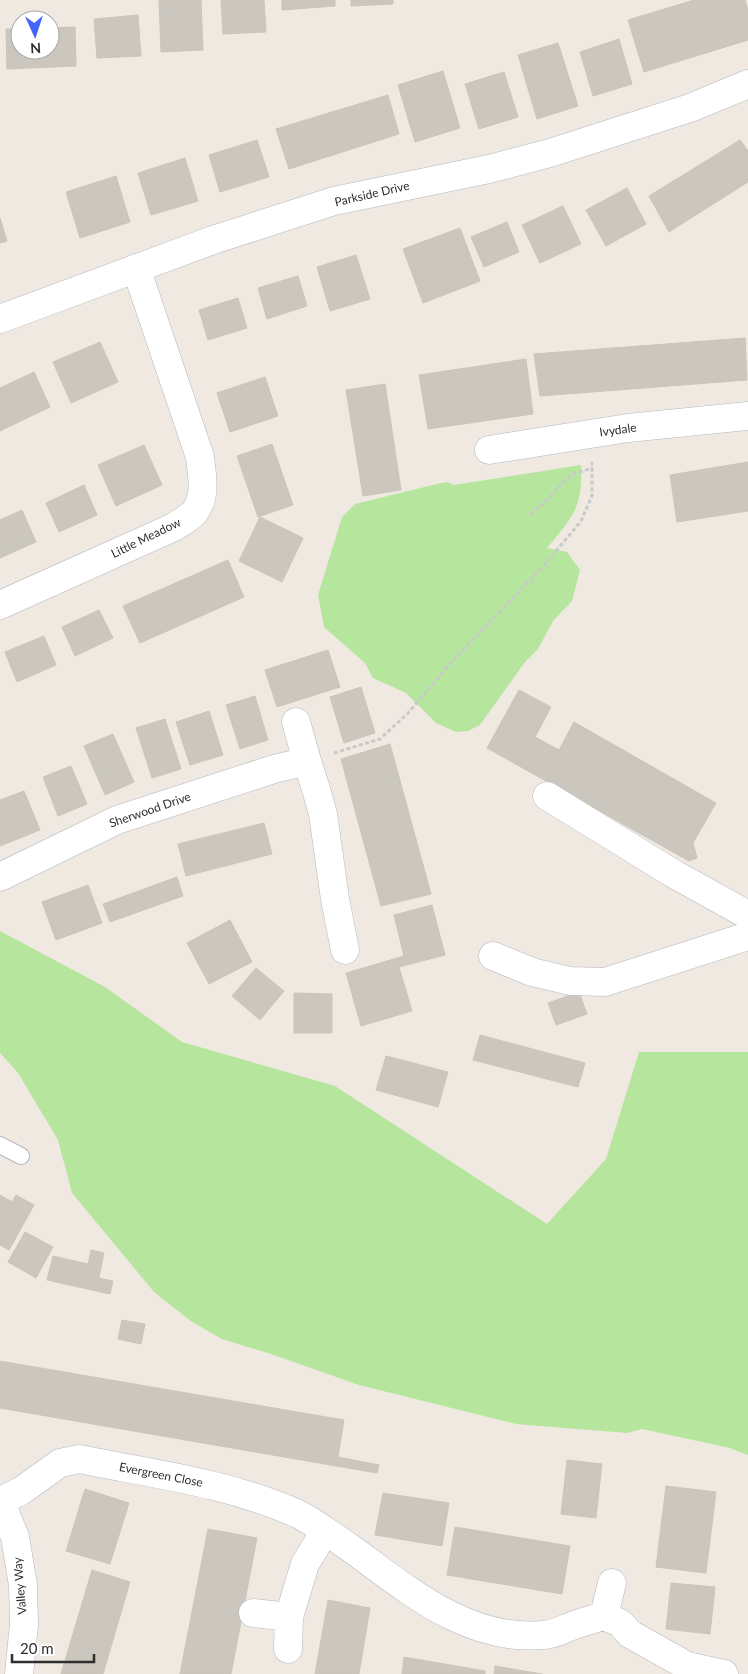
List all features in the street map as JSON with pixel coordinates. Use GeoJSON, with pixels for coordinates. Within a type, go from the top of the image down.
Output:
{"type":"FeatureCollection","features":[{"type":"Feature","properties":{"kind":"street","name":"Parkside Drive"},"geometry":{"type":"LineString","coordinates":[[0,319],[213,240],[334,201],[489,169],[550,153],[690,108],[748,84]]}},
{"type":"Feature","properties":{"kind":"street","name":"Little Meadow"},"geometry":{"type":"LineString","coordinates":[[0,605],[174,527],[193,514],[199,503],[204,486],[200,457],[136,268]]}},
{"type":"Feature","properties":{"kind":"street","name":"Ivydale"},"geometry":{"type":"LineString","coordinates":[[489,450],[628,428],[748,416]]}},
{"type":"Feature","properties":{"kind":"street"},"geometry":{"type":"LineString","coordinates":[[296,722],[323,814],[335,899],[345,950]]}},
{"type":"Feature","properties":{"kind":"street","name":"Sherwood Drive"},"geometry":{"type":"LineString","coordinates":[[0,877],[117,820],[274,769],[307,761]]}},
{"type":"Feature","properties":{"kind":"street"},"geometry":{"type":"LineString","coordinates":[[547,796],[674,874],[748,915]]}},
{"type":"Feature","properties":{"kind":"street"},"geometry":{"type":"LineString","coordinates":[[493,956],[532,972],[570,981],[605,982],[748,936]]}},
{"type":"Feature","properties":{"kind":"street","name":"Evergreen Close"},"geometry":{"type":"LineString","coordinates":[[0,1501],[21,1491],[60,1463],[79,1459],[204,1483],[267,1500],[325,1530],[403,1588],[473,1627],[512,1636],[545,1635],[604,1616]]}},
{"type":"Feature","properties":{"kind":"street","name":"Valley Way"},"geometry":{"type":"LineString","coordinates":[[0,1501],[15,1537],[23,1585],[24,1624],[19,1674]]}},
{"type":"Feature","properties":{"kind":"street"},"geometry":{"type":"LineString","coordinates":[[288,1649],[289,1617],[305,1564],[325,1530]]}},
{"type":"Feature","properties":{"kind":"street"},"geometry":{"type":"LineString","coordinates":[[612,1583],[604,1616],[620,1623],[630,1634],[687,1666],[724,1674]]}},
{"type":"Feature","properties":{"kind":"street"},"geometry":{"type":"LineString","coordinates":[[254,1613],[289,1617]]}},
{"type":"Feature","properties":{"kind":"lane"},"geometry":{"type":"LineString","coordinates":[[0,1145],[21,1156]]}},
{"type":"Feature","properties":{"kind":"path"},"geometry":{"type":"LineString","coordinates":[[307,761],[380,739],[408,713],[449,665],[547,562],[581,521],[592,496],[593,468],[587,435]]}},
{"type":"Feature","properties":{"kind":"path"},"geometry":{"type":"LineString","coordinates":[[530,514],[548,499],[567,478],[593,468]]}},
{"type":"Feature","properties":{"kind":"green space"},"geometry":{"type":"Polygon","coordinates":[[[581,465],[578,502],[564,528],[547,548],[567,552],[580,570],[572,601],[553,621],[538,649],[525,662],[480,725],[468,731],[456,732],[436,723],[406,693],[373,678],[365,663],[324,627],[318,595],[342,517],[355,504],[441,483],[448,482],[454,485],[581,465]]]}},
{"type":"Feature","properties":{"kind":"green space"},"geometry":{"type":"Polygon","coordinates":[[[0,931],[105,987],[182,1042],[335,1086],[547,1224],[606,1159],[639,1052],[748,1052],[748,1455],[730,1448],[642,1429],[627,1433],[516,1424],[359,1385],[222,1339],[192,1322],[154,1292],[72,1193],[58,1140],[18,1073],[0,1053],[0,931]]]}},
{"type":"Feature","properties":{"kind":"building"},"geometry":{"type":"Polygon","coordinates":[[[159,0],[201,0],[203,50],[161,52],[159,0]]]}},
{"type":"Feature","properties":{"kind":"building"},"geometry":{"type":"Polygon","coordinates":[[[221,0],[264,0],[266,32],[223,34],[221,0]]]}},
{"type":"Feature","properties":{"kind":"building"},"geometry":{"type":"Polygon","coordinates":[[[282,0],[335,0],[335,6],[282,10],[282,0]]]}},
{"type":"Feature","properties":{"kind":"building"},"geometry":{"type":"Polygon","coordinates":[[[351,0],[393,0],[393,4],[351,6],[351,0]]]}},
{"type":"Feature","properties":{"kind":"building"},"geometry":{"type":"Polygon","coordinates":[[[694,0],[745,0],[748,11],[748,40],[644,72],[628,20],[694,0]]]}},
{"type":"Feature","properties":{"kind":"building"},"geometry":{"type":"Polygon","coordinates":[[[138,15],[141,56],[97,58],[94,19],[138,15]]]}},
{"type":"Feature","properties":{"kind":"building"},"geometry":{"type":"Polygon","coordinates":[[[75,27],[76,66],[7,69],[6,29],[10,29],[10,60],[60,60],[60,28],[75,27]]]}},
{"type":"Feature","properties":{"kind":"building"},"geometry":{"type":"Polygon","coordinates":[[[619,39],[632,84],[593,96],[580,52],[619,39]]]}},
{"type":"Feature","properties":{"kind":"building"},"geometry":{"type":"Polygon","coordinates":[[[558,43],[578,106],[537,119],[518,55],[558,43]]]}},
{"type":"Feature","properties":{"kind":"building"},"geometry":{"type":"Polygon","coordinates":[[[443,71],[460,128],[415,142],[398,85],[443,71]]]}},
{"type":"Feature","properties":{"kind":"building"},"geometry":{"type":"Polygon","coordinates":[[[504,72],[518,117],[479,129],[465,84],[504,72]]]}},
{"type":"Feature","properties":{"kind":"building"},"geometry":{"type":"Polygon","coordinates":[[[388,95],[399,134],[289,169],[276,129],[388,95]]]}},
{"type":"Feature","properties":{"kind":"building"},"geometry":{"type":"Polygon","coordinates":[[[257,140],[269,177],[220,192],[209,155],[257,140]]]}},
{"type":"Feature","properties":{"kind":"building"},"geometry":{"type":"Polygon","coordinates":[[[740,140],[748,151],[748,182],[669,232],[649,196],[740,140]]]}},
{"type":"Feature","properties":{"kind":"building"},"geometry":{"type":"Polygon","coordinates":[[[185,158],[198,201],[151,215],[138,173],[185,158]]]}},
{"type":"Feature","properties":{"kind":"building"},"geometry":{"type":"Polygon","coordinates":[[[116,176],[130,222],[80,238],[66,192],[116,176]]]}},
{"type":"Feature","properties":{"kind":"building"},"geometry":{"type":"Polygon","coordinates":[[[627,188],[646,224],[606,246],[586,210],[627,188]]]}},
{"type":"Feature","properties":{"kind":"building"},"geometry":{"type":"Polygon","coordinates":[[[563,206],[581,244],[540,263],[522,225],[563,206]]]}},
{"type":"Feature","properties":{"kind":"building"},"geometry":{"type":"Polygon","coordinates":[[[0,218],[7,241],[0,243],[0,218]]]}},
{"type":"Feature","properties":{"kind":"building"},"geometry":{"type":"Polygon","coordinates":[[[507,222],[519,252],[484,267],[471,237],[507,222]]]}},
{"type":"Feature","properties":{"kind":"building"},"geometry":{"type":"Polygon","coordinates":[[[460,228],[480,281],[423,303],[403,249],[460,228]]]}},
{"type":"Feature","properties":{"kind":"building"},"geometry":{"type":"Polygon","coordinates":[[[356,255],[370,299],[330,311],[317,267],[356,255]]]}},
{"type":"Feature","properties":{"kind":"building"},"geometry":{"type":"Polygon","coordinates":[[[298,276],[307,306],[267,319],[258,288],[298,276]]]}},
{"type":"Feature","properties":{"kind":"building"},"geometry":{"type":"Polygon","coordinates":[[[238,298],[247,328],[208,340],[199,310],[238,298]]]}},
{"type":"Feature","properties":{"kind":"building"},"geometry":{"type":"Polygon","coordinates":[[[745,338],[747,380],[540,396],[534,354],[745,338]]]}},
{"type":"Feature","properties":{"kind":"building"},"geometry":{"type":"Polygon","coordinates":[[[100,342],[118,382],[71,403],[53,362],[100,342]]]}},
{"type":"Feature","properties":{"kind":"building"},"geometry":{"type":"Polygon","coordinates":[[[526,359],[533,414],[428,429],[419,375],[526,359]]]}},
{"type":"Feature","properties":{"kind":"building"},"geometry":{"type":"Polygon","coordinates":[[[34,372],[50,407],[0,431],[0,388],[34,372]]]}},
{"type":"Feature","properties":{"kind":"building"},"geometry":{"type":"Polygon","coordinates":[[[265,377],[278,416],[230,432],[217,393],[265,377]]]}},
{"type":"Feature","properties":{"kind":"building"},"geometry":{"type":"Polygon","coordinates":[[[385,384],[401,490],[363,496],[346,390],[385,384]]]}},
{"type":"Feature","properties":{"kind":"building"},"geometry":{"type":"Polygon","coordinates":[[[272,444],[293,505],[258,517],[237,456],[272,444]]]}},
{"type":"Feature","properties":{"kind":"building"},"geometry":{"type":"Polygon","coordinates":[[[144,445],[162,485],[116,506],[98,465],[144,445]]]}},
{"type":"Feature","properties":{"kind":"building"},"geometry":{"type":"Polygon","coordinates":[[[748,462],[748,511],[677,522],[670,475],[748,462]]]}},
{"type":"Feature","properties":{"kind":"building"},"geometry":{"type":"Polygon","coordinates":[[[84,485],[97,515],[59,532],[46,503],[84,485]]]}},
{"type":"Feature","properties":{"kind":"building"},"geometry":{"type":"Polygon","coordinates":[[[22,510],[36,542],[0,558],[0,520],[22,510]]]}},
{"type":"Feature","properties":{"kind":"building"},"geometry":{"type":"Polygon","coordinates":[[[260,517],[303,538],[282,582],[239,561],[260,517]]]}},
{"type":"Feature","properties":{"kind":"building"},"geometry":{"type":"Polygon","coordinates":[[[228,560],[244,597],[140,643],[123,606],[228,560]]]}},
{"type":"Feature","properties":{"kind":"building"},"geometry":{"type":"Polygon","coordinates":[[[99,610],[113,638],[75,656],[62,627],[99,610]]]}},
{"type":"Feature","properties":{"kind":"building"},"geometry":{"type":"Polygon","coordinates":[[[44,636],[56,665],[17,682],[5,652],[44,636]]]}},
{"type":"Feature","properties":{"kind":"building"},"geometry":{"type":"Polygon","coordinates":[[[328,650],[340,687],[277,707],[265,670],[328,650]]]}},
{"type":"Feature","properties":{"kind":"building"},"geometry":{"type":"Polygon","coordinates":[[[361,687],[375,733],[344,743],[330,697],[361,687]]]}},
{"type":"Feature","properties":{"kind":"building"},"geometry":{"type":"Polygon","coordinates":[[[519,690],[551,707],[535,737],[559,750],[574,722],[716,803],[693,843],[697,858],[689,861],[487,748],[519,690]]]}},
{"type":"Feature","properties":{"kind":"building"},"geometry":{"type":"Polygon","coordinates":[[[255,696],[268,740],[240,749],[226,705],[255,696]]]}},
{"type":"Feature","properties":{"kind":"building"},"geometry":{"type":"Polygon","coordinates":[[[209,711],[223,755],[190,765],[176,722],[209,711]]]}},
{"type":"Feature","properties":{"kind":"building"},"geometry":{"type":"Polygon","coordinates":[[[165,719],[181,769],[152,778],[136,728],[165,719]]]}},
{"type":"Feature","properties":{"kind":"building"},"geometry":{"type":"Polygon","coordinates":[[[113,734],[134,782],[105,795],[84,746],[113,734]]]}},
{"type":"Feature","properties":{"kind":"building"},"geometry":{"type":"Polygon","coordinates":[[[390,744],[431,894],[381,906],[341,759],[390,744]]]}},
{"type":"Feature","properties":{"kind":"building"},"geometry":{"type":"Polygon","coordinates":[[[71,766],[87,804],[58,816],[43,777],[71,766]]]}},
{"type":"Feature","properties":{"kind":"building"},"geometry":{"type":"Polygon","coordinates":[[[24,791],[40,830],[0,846],[0,800],[24,791]]]}},
{"type":"Feature","properties":{"kind":"building"},"geometry":{"type":"Polygon","coordinates":[[[264,823],[272,854],[186,876],[178,844],[264,823]]]}},
{"type":"Feature","properties":{"kind":"building"},"geometry":{"type":"Polygon","coordinates":[[[177,877],[183,896],[110,922],[103,904],[177,877]]]}},
{"type":"Feature","properties":{"kind":"building"},"geometry":{"type":"Polygon","coordinates":[[[88,885],[102,923],[56,940],[42,902],[88,885]]]}},
{"type":"Feature","properties":{"kind":"building"},"geometry":{"type":"Polygon","coordinates":[[[432,905],[445,955],[399,967],[412,1011],[361,1026],[346,973],[404,956],[394,915],[432,905]]]}},
{"type":"Feature","properties":{"kind":"building"},"geometry":{"type":"Polygon","coordinates":[[[230,920],[252,962],[209,984],[187,943],[230,920]]]}},
{"type":"Feature","properties":{"kind":"building"},"geometry":{"type":"Polygon","coordinates":[[[256,968],[284,991],[260,1020],[232,996],[256,968]]]}},
{"type":"Feature","properties":{"kind":"building"},"geometry":{"type":"Polygon","coordinates":[[[579,992],[587,1014],[556,1025],[548,1003],[579,992]]]}},
{"type":"Feature","properties":{"kind":"building"},"geometry":{"type":"Polygon","coordinates":[[[294,993],[332,994],[332,1033],[294,1033],[294,993]]]}},
{"type":"Feature","properties":{"kind":"building"},"geometry":{"type":"Polygon","coordinates":[[[480,1035],[585,1063],[578,1087],[473,1060],[480,1035]]]}},
{"type":"Feature","properties":{"kind":"building"},"geometry":{"type":"Polygon","coordinates":[[[386,1056],[448,1072],[438,1107],[376,1090],[386,1056]]]}},
{"type":"Feature","properties":{"kind":"building"},"geometry":{"type":"Polygon","coordinates":[[[0,1195],[12,1202],[16,1195],[34,1205],[9,1250],[0,1245],[0,1195]]]}},
{"type":"Feature","properties":{"kind":"building"},"geometry":{"type":"Polygon","coordinates":[[[25,1232],[53,1247],[36,1278],[8,1262],[25,1232]]]}},
{"type":"Feature","properties":{"kind":"building"},"geometry":{"type":"Polygon","coordinates":[[[91,1250],[104,1253],[99,1278],[113,1281],[110,1294],[47,1280],[53,1256],[88,1264],[91,1250]]]}},
{"type":"Feature","properties":{"kind":"building"},"geometry":{"type":"Polygon","coordinates":[[[122,1320],[145,1324],[141,1344],[118,1339],[122,1320]]]}},
{"type":"Feature","properties":{"kind":"building"},"geometry":{"type":"Polygon","coordinates":[[[0,1361],[344,1420],[338,1457],[379,1465],[377,1473],[0,1408],[0,1361]]]}},
{"type":"Feature","properties":{"kind":"building"},"geometry":{"type":"Polygon","coordinates":[[[567,1460],[602,1464],[596,1518],[561,1514],[567,1460]]]}},
{"type":"Feature","properties":{"kind":"building"},"geometry":{"type":"Polygon","coordinates":[[[666,1486],[716,1492],[706,1573],[656,1567],[666,1486]]]}},
{"type":"Feature","properties":{"kind":"building"},"geometry":{"type":"Polygon","coordinates":[[[85,1489],[129,1503],[110,1564],[66,1551],[85,1489]]]}},
{"type":"Feature","properties":{"kind":"building"},"geometry":{"type":"Polygon","coordinates":[[[383,1493],[449,1503],[442,1546],[375,1535],[383,1493]]]}},
{"type":"Feature","properties":{"kind":"building"},"geometry":{"type":"Polygon","coordinates":[[[455,1527],[570,1546],[562,1594],[447,1575],[455,1527]]]}},
{"type":"Feature","properties":{"kind":"building"},"geometry":{"type":"Polygon","coordinates":[[[208,1529],[257,1538],[231,1674],[180,1674],[208,1529]]]}},
{"type":"Feature","properties":{"kind":"building"},"geometry":{"type":"Polygon","coordinates":[[[92,1570],[130,1582],[103,1674],[61,1674],[92,1570]]]}},
{"type":"Feature","properties":{"kind":"building"},"geometry":{"type":"Polygon","coordinates":[[[671,1583],[715,1587],[710,1634],[666,1629],[671,1583]]]}},
{"type":"Feature","properties":{"kind":"building"},"geometry":{"type":"Polygon","coordinates":[[[328,1600],[370,1608],[359,1674],[315,1674],[328,1600]]]}},
{"type":"Feature","properties":{"kind":"building"},"geometry":{"type":"Polygon","coordinates":[[[404,1657],[485,1671],[485,1674],[402,1674],[404,1657]]]}},
{"type":"Feature","properties":{"kind":"building"},"geometry":{"type":"Polygon","coordinates":[[[495,1666],[542,1674],[494,1674],[495,1666]]]}}]}
